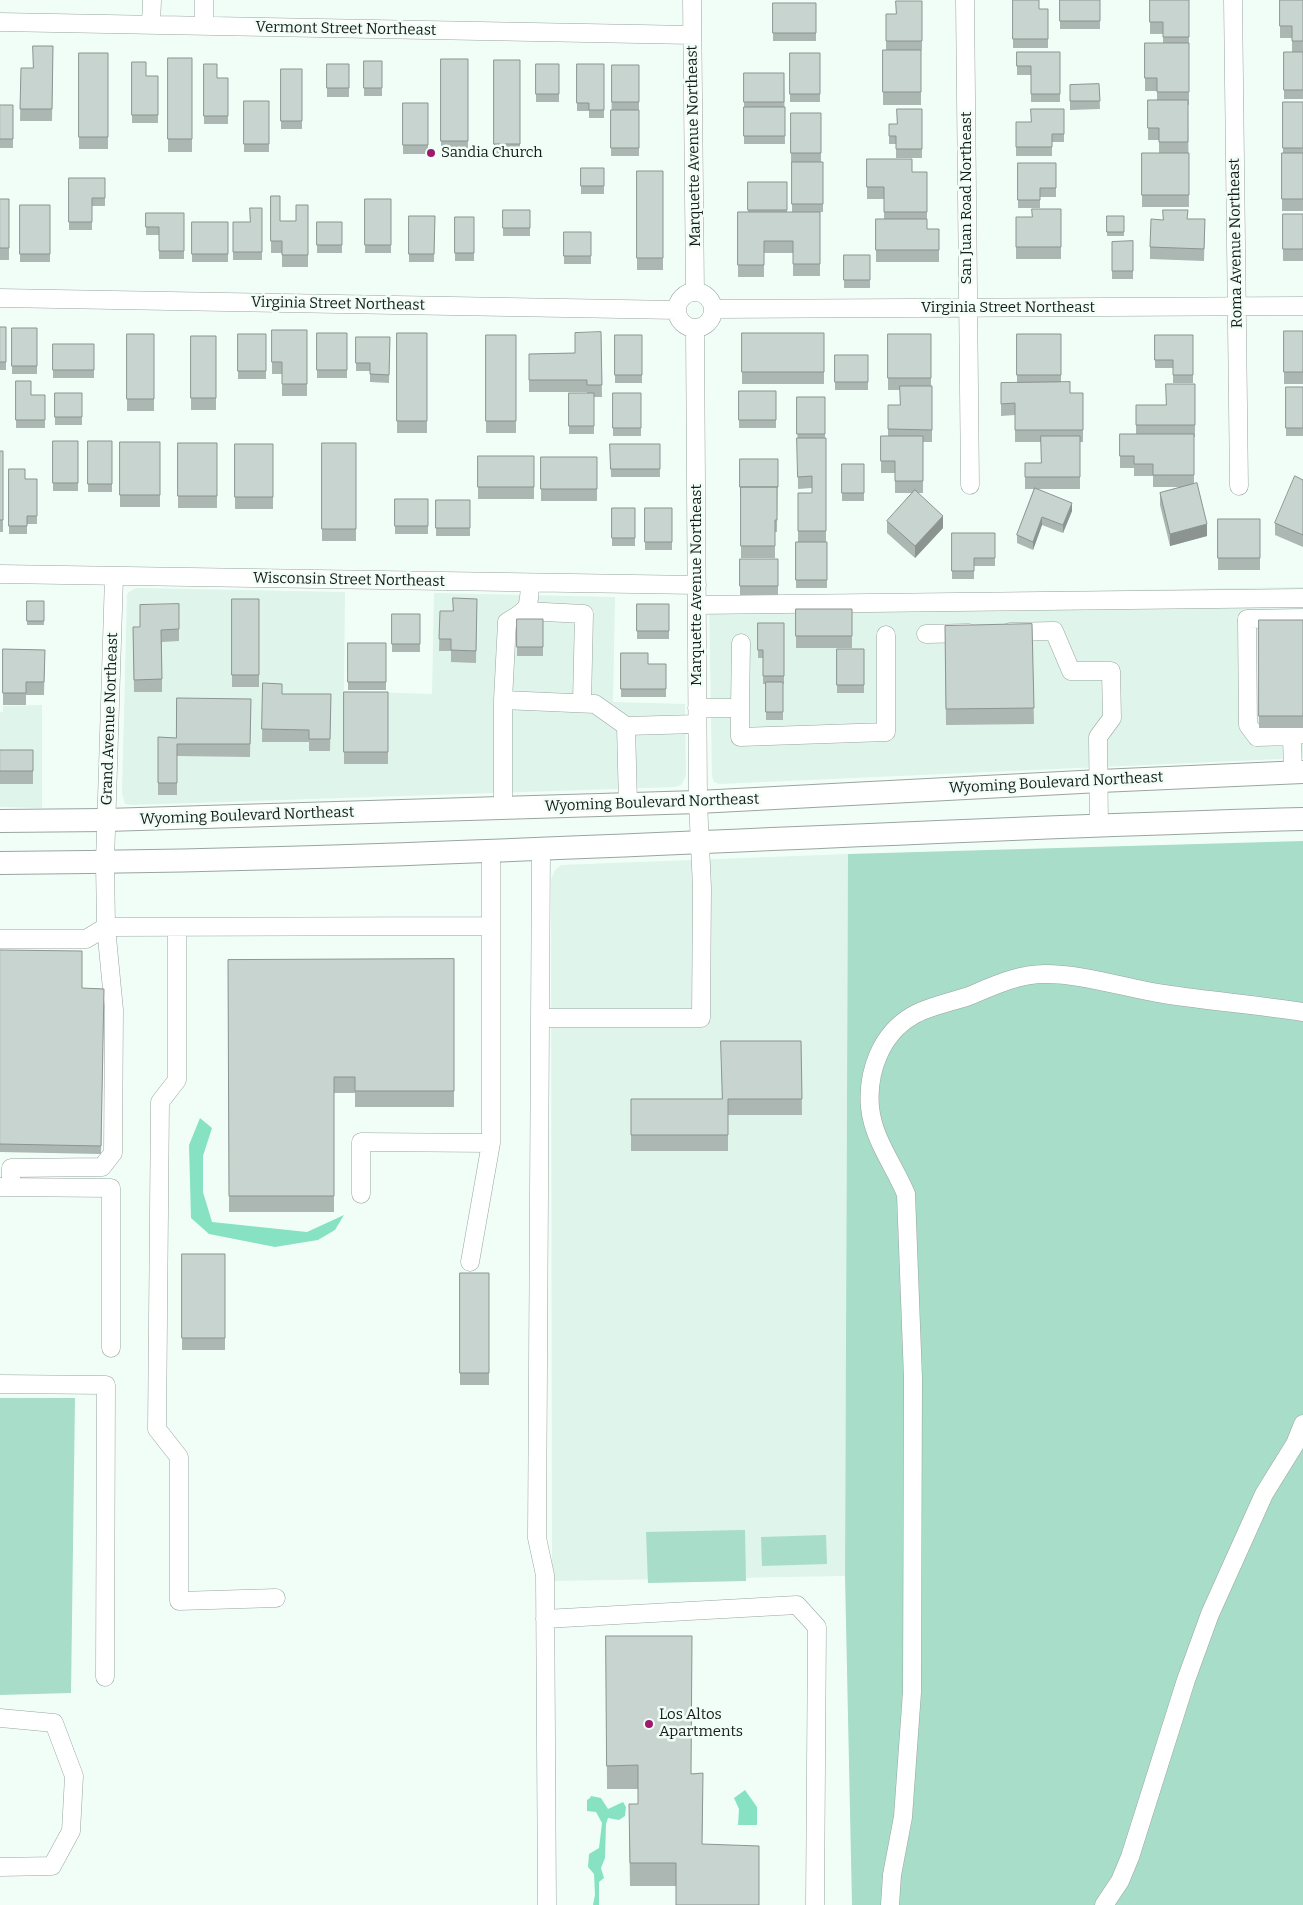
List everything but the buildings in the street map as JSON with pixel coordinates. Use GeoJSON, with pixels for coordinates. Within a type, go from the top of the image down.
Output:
{"type":"FeatureCollection","features":[{"type":"Feature","properties":{"kind":"main road","name":"Wyoming Boulevard Northeast"},"geometry":{"type":"LineString","coordinates":[[0,821],[106,820],[698,802],[1100,780],[1298,773]]}},
{"type":"Feature","properties":{"kind":"main road"},"geometry":{"type":"LineString","coordinates":[[0,863],[105,862],[541,850],[1099,824],[1303,818]]}},
{"type":"Feature","properties":{"kind":"street"},"geometry":{"type":"LineString","coordinates":[[151,25],[152,0]]}},
{"type":"Feature","properties":{"kind":"street"},"geometry":{"type":"LineString","coordinates":[[204,0],[204,26]]}},
{"type":"Feature","properties":{"kind":"street","name":"Marquette Avenue Northeast"},"geometry":{"type":"LineString","coordinates":[[692,0],[695,292]]}},
{"type":"Feature","properties":{"kind":"street","name":"San Juan Road Northeast"},"geometry":{"type":"LineString","coordinates":[[965,0],[970,485]]}},
{"type":"Feature","properties":{"kind":"street","name":"Roma Avenue Northeast"},"geometry":{"type":"LineString","coordinates":[[1234,0],[1238,486]]}},
{"type":"Feature","properties":{"kind":"street","name":"Vermont Street Northeast"},"geometry":{"type":"LineString","coordinates":[[0,22],[692,35]]}},
{"type":"Feature","properties":{"kind":"street"},"geometry":{"type":"LineString","coordinates":[[695,292],[705,295],[712,304],[713,310],[712,315],[705,324],[695,328],[684,324],[680,320],[677,310],[680,299],[684,295],[695,292]]}},
{"type":"Feature","properties":{"kind":"street","name":"Virginia Street Northeast"},"geometry":{"type":"LineString","coordinates":[[0,298],[677,310]]}},
{"type":"Feature","properties":{"kind":"street","name":"Virginia Street Northeast"},"geometry":{"type":"LineString","coordinates":[[713,310],[1236,308],[1303,306]]}},
{"type":"Feature","properties":{"kind":"street","name":"Marquette Avenue Northeast"},"geometry":{"type":"LineString","coordinates":[[540,1018],[701,1018],[702,888],[698,802],[695,328]]}},
{"type":"Feature","properties":{"kind":"street","name":"Wisconsin Street Northeast"},"geometry":{"type":"LineString","coordinates":[[0,574],[697,585]]}},
{"type":"Feature","properties":{"kind":"street","name":"Grand Avenue Northeast"},"geometry":{"type":"LineString","coordinates":[[6,1187],[11,1168],[102,1167],[113,1153],[114,1010],[106,927],[105,862],[114,577]]}},
{"type":"Feature","properties":{"kind":"street"},"geometry":{"type":"LineString","coordinates":[[525,611],[529,598],[530,583]]}},
{"type":"Feature","properties":{"kind":"street"},"geometry":{"type":"LineString","coordinates":[[697,605],[1303,598]]}},
{"type":"Feature","properties":{"kind":"street"},"geometry":{"type":"LineString","coordinates":[[504,808],[503,700],[507,622],[525,611],[584,614],[582,703]]}},
{"type":"Feature","properties":{"kind":"street"},"geometry":{"type":"LineString","coordinates":[[1298,773],[1297,735],[1257,736],[1248,725],[1247,619],[1303,618]]}},
{"type":"Feature","properties":{"kind":"street"},"geometry":{"type":"LineString","coordinates":[[926,634],[1054,631],[1071,671],[1111,671],[1112,718],[1098,737],[1100,780],[1099,824]]}},
{"type":"Feature","properties":{"kind":"street"},"geometry":{"type":"LineString","coordinates":[[741,643],[740,736],[886,732],[886,635]]}},
{"type":"Feature","properties":{"kind":"street"},"geometry":{"type":"LineString","coordinates":[[503,700],[595,704],[626,726],[740,708]]}},
{"type":"Feature","properties":{"kind":"street"},"geometry":{"type":"LineString","coordinates":[[626,726],[628,804]]}},
{"type":"Feature","properties":{"kind":"street"},"geometry":{"type":"LineString","coordinates":[[541,850],[537,1538],[545,1575],[547,1905]]}},
{"type":"Feature","properties":{"kind":"street"},"geometry":{"type":"LineString","coordinates":[[470,1262],[491,1143],[491,851]]}},
{"type":"Feature","properties":{"kind":"street"},"geometry":{"type":"LineString","coordinates":[[0,939],[86,940],[106,927],[491,926]]}},
{"type":"Feature","properties":{"kind":"street"},"geometry":{"type":"LineString","coordinates":[[177,927],[177,1080],[160,1102],[157,1429],[179,1457],[179,1601],[276,1598]]}},
{"type":"Feature","properties":{"kind":"street"},"geometry":{"type":"LineString","coordinates":[[890,1905],[892,1874],[903,1817],[912,1692],[913,1378],[906,1194],[874,1128],[870,1107],[870,1081],[881,1049],[894,1029],[913,1015],[1020,976],[1044,974],[1078,977],[1164,994],[1303,1012]]}},
{"type":"Feature","properties":{"kind":"street"},"geometry":{"type":"LineString","coordinates":[[361,1194],[361,1142],[491,1143]]}},
{"type":"Feature","properties":{"kind":"street"},"geometry":{"type":"LineString","coordinates":[[6,1187],[111,1188],[111,1348]]}},
{"type":"Feature","properties":{"kind":"street"},"geometry":{"type":"LineString","coordinates":[[0,1384],[106,1385],[105,1677]]}},
{"type":"Feature","properties":{"kind":"street"},"geometry":{"type":"LineString","coordinates":[[1104,1905],[1120,1881],[1130,1857],[1186,1680],[1210,1614],[1264,1494],[1295,1444],[1303,1424]]}},
{"type":"Feature","properties":{"kind":"street"},"geometry":{"type":"LineString","coordinates":[[545,1619],[798,1605],[817,1627],[815,1905]]}},
{"type":"Feature","properties":{"kind":"street"},"geometry":{"type":"LineString","coordinates":[[0,1718],[54,1723],[74,1776],[72,1831],[52,1866],[0,1868]]}},
{"type":"Feature","properties":{"kind":"shaded area"},"geometry":{"type":"Polygon","coordinates":[[[1303,587],[1303,758],[719,784],[714,782],[712,776],[709,597],[1303,587]]]}},
{"type":"Feature","properties":{"kind":"shaded area"},"geometry":{"type":"Polygon","coordinates":[[[136,588],[345,592],[344,691],[432,694],[434,593],[615,597],[613,702],[685,704],[686,776],[681,785],[675,787],[125,804],[122,793],[127,595],[136,588]]]}},
{"type":"Feature","properties":{"kind":"shaded area"},"geometry":{"type":"Polygon","coordinates":[[[42,705],[42,808],[0,807],[0,712],[3,712],[3,706],[42,705]]]}},
{"type":"Feature","properties":{"kind":"shaded area"},"geometry":{"type":"Polygon","coordinates":[[[1303,841],[1303,1905],[852,1905],[845,1576],[848,854],[1303,841]]]}},
{"type":"Feature","properties":{"kind":"shaded area"},"geometry":{"type":"Polygon","coordinates":[[[848,854],[845,1576],[552,1581],[551,880],[555,870],[561,865],[848,854]]]}},
{"type":"Feature","properties":{"kind":"shaded area"},"geometry":{"type":"Polygon","coordinates":[[[200,1118],[212,1128],[203,1156],[203,1192],[212,1222],[307,1232],[344,1215],[335,1230],[318,1240],[275,1247],[209,1234],[191,1218],[189,1145],[200,1118]]]}},
{"type":"Feature","properties":{"kind":"shaded area"},"geometry":{"type":"Polygon","coordinates":[[[0,1398],[75,1398],[71,1693],[0,1695],[0,1398]]]}},
{"type":"Feature","properties":{"kind":"shaded area"},"geometry":{"type":"Polygon","coordinates":[[[745,1530],[746,1581],[648,1583],[646,1532],[745,1530]]]}},
{"type":"Feature","properties":{"kind":"shaded area"},"geometry":{"type":"Polygon","coordinates":[[[826,1535],[827,1564],[762,1566],[761,1537],[826,1535]]]}},
{"type":"Feature","properties":{"kind":"shaded area"},"geometry":{"type":"Polygon","coordinates":[[[745,1790],[757,1807],[757,1825],[738,1825],[739,1809],[734,1798],[745,1790]]]}},
{"type":"Feature","properties":{"kind":"shaded area"},"geometry":{"type":"Polygon","coordinates":[[[591,1796],[601,1798],[608,1809],[623,1802],[626,1807],[625,1816],[619,1820],[608,1818],[606,1824],[605,1858],[601,1868],[604,1878],[599,1882],[599,1905],[593,1905],[595,1895],[594,1874],[588,1867],[589,1854],[599,1848],[602,1823],[596,1812],[587,1811],[587,1800],[591,1796]]]}},
{"type":"Feature","properties":{"kind":"place","name":"Sandia Church"},"geometry":{"type":"Point","coordinates":[431,153]}},
{"type":"Feature","properties":{"kind":"place","name":"Los Altos Apartments"},"geometry":{"type":"Point","coordinates":[649,1724]}}]}
